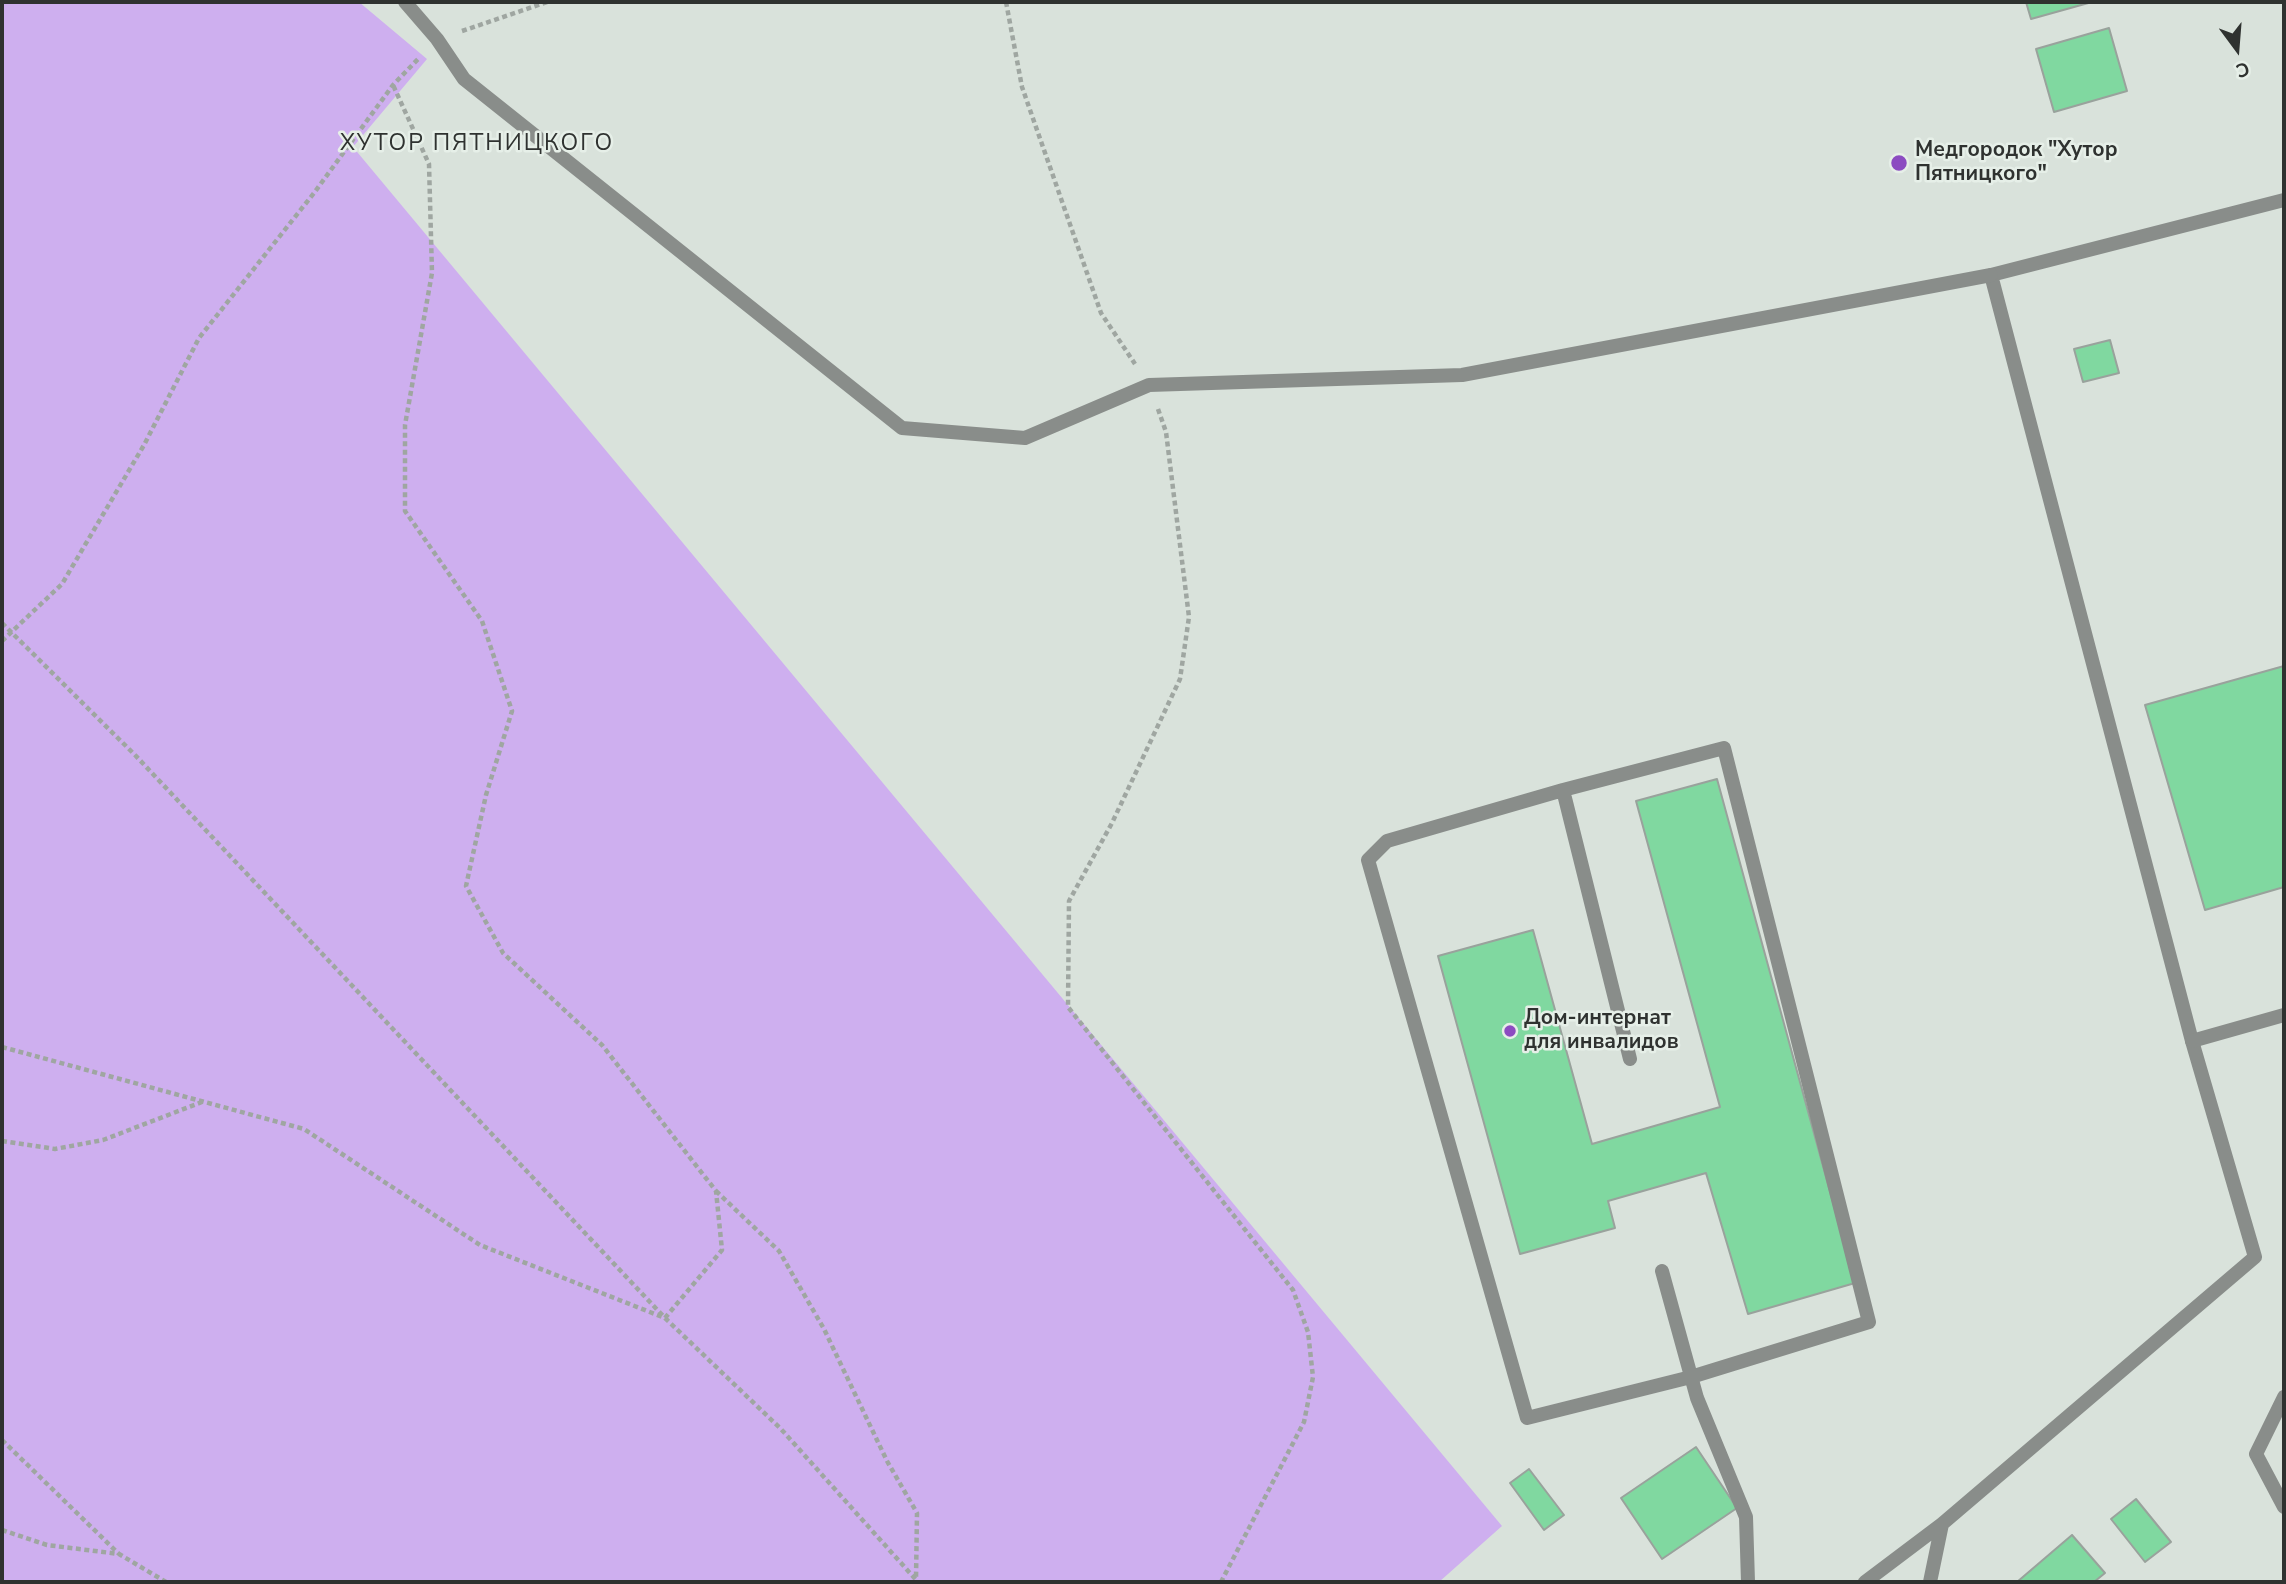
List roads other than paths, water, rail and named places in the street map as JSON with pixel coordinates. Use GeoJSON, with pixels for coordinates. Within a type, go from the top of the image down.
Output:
{"type":"FeatureCollection","features":[{"type":"Feature","properties":{"kind":"street"},"geometry":{"type":"LineString","coordinates":[[405,2],[437,39],[464,79],[902,428],[1025,438],[1149,385],[1462,375],[1991,275],[2284,200]]}},
{"type":"Feature","properties":{"kind":"street"},"geometry":{"type":"LineString","coordinates":[[1865,1582],[1942,1524],[2255,1257],[2192,1041],[1991,275]]}},
{"type":"Feature","properties":{"kind":"street"},"geometry":{"type":"LineString","coordinates":[[1724,748],[1869,1322],[1691,1377],[1527,1418],[1368,860],[1387,841],[1563,790],[1724,748]]}},
{"type":"Feature","properties":{"kind":"street"},"geometry":{"type":"LineString","coordinates":[[1563,790],[1630,1059]]}},
{"type":"Feature","properties":{"kind":"street"},"geometry":{"type":"LineString","coordinates":[[2192,1041],[2284,1015]]}},
{"type":"Feature","properties":{"kind":"street"},"geometry":{"type":"LineString","coordinates":[[1662,1271],[1697,1398],[1746,1517],[1748,1582]]}},
{"type":"Feature","properties":{"kind":"street"},"geometry":{"type":"LineString","coordinates":[[2284,1397],[2256,1454],[2284,1507]]}},
{"type":"Feature","properties":{"kind":"street"},"geometry":{"type":"LineString","coordinates":[[1930,1582],[1942,1524]]}},
{"type":"Feature","properties":{"kind":"place","name":"Медгородок \"Хутор Пятницкого\""},"geometry":{"type":"Point","coordinates":[1899,163]}},
{"type":"Feature","properties":{"kind":"place","name":"Дом-интернат для инвалидов"},"geometry":{"type":"Point","coordinates":[1510,1031]}},
{"type":"Feature","properties":{"kind":"district","name":"ХУТОР ПЯТНИЦКОГО"},"geometry":{"type":"Point","coordinates":[477,144]}}]}
